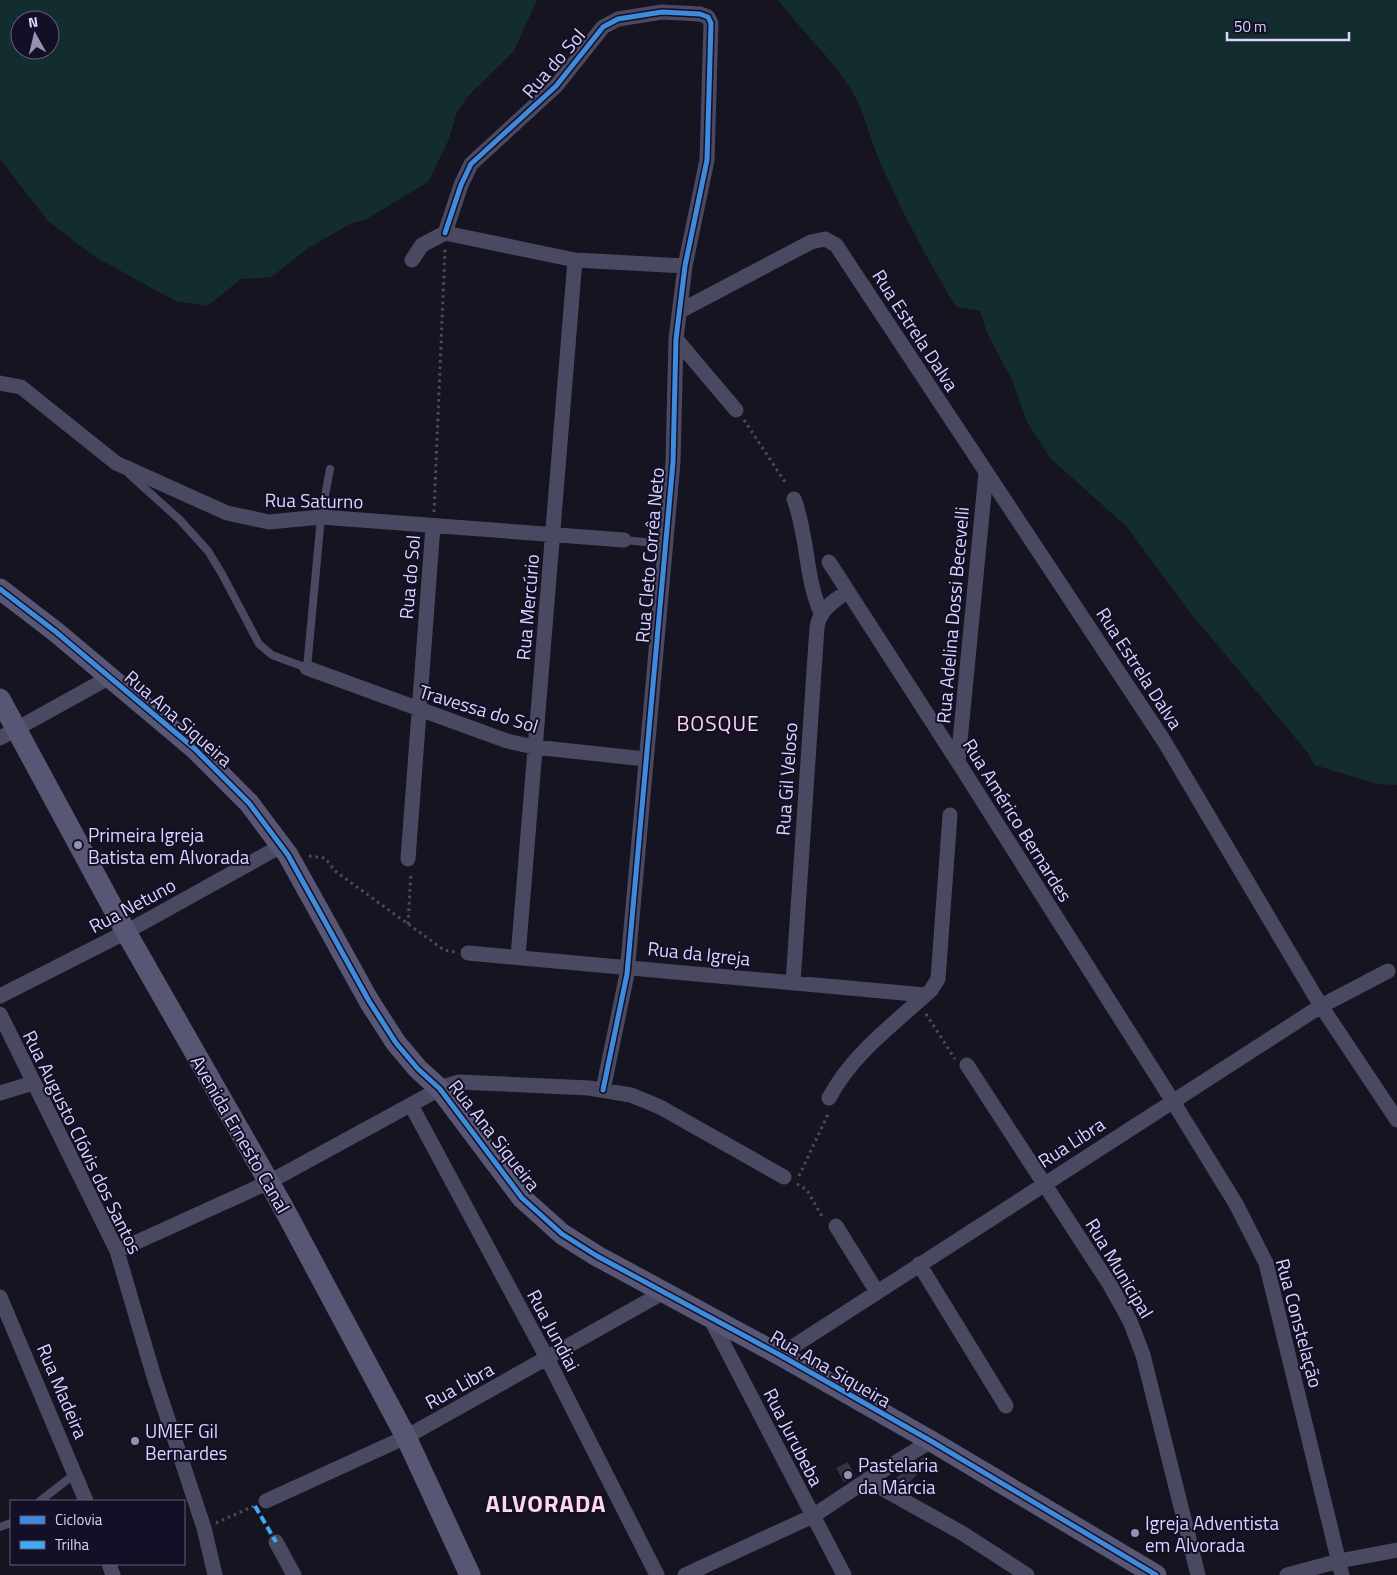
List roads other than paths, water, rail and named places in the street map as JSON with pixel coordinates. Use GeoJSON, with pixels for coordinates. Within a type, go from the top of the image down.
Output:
{"type":"FeatureCollection","features":[{"type":"Feature","properties":{"kind":"street","name":"Rua do Sol"},"geometry":{"type":"LineString","coordinates":[[445,233],[470,164],[556,86],[603,27],[618,19],[662,12],[700,14],[708,17],[711,23]]}},
{"type":"Feature","properties":{"kind":"street","name":"Rua Cleto Corrêa Neto"},"geometry":{"type":"LineString","coordinates":[[603,1090],[628,966],[664,544],[673,462],[676,339],[685,266],[707,160],[711,23]]}},
{"type":"Feature","properties":{"kind":"street"},"geometry":{"type":"LineString","coordinates":[[412,260],[422,245],[445,233],[576,260],[685,266]]}},
{"type":"Feature","properties":{"kind":"street","name":"Rua Estrela Dalva"},"geometry":{"type":"LineString","coordinates":[[680,311],[811,242],[825,239],[836,245],[1164,741],[1321,1006],[1397,1120]]}},
{"type":"Feature","properties":{"kind":"street","name":"Rua Mercúrio"},"geometry":{"type":"LineString","coordinates":[[518,957],[576,260]]}},
{"type":"Feature","properties":{"kind":"street"},"geometry":{"type":"LineString","coordinates":[[676,339],[736,410]]}},
{"type":"Feature","properties":{"kind":"street"},"geometry":{"type":"LineString","coordinates":[[0,371],[0,382]]}},
{"type":"Feature","properties":{"kind":"street","name":"Rua Saturno"},"geometry":{"type":"LineString","coordinates":[[0,382],[21,387],[116,463],[227,513],[269,522],[321,516],[624,540]]}},
{"type":"Feature","properties":{"kind":"street","name":"Rua Adelina Dossi Becevelli"},"geometry":{"type":"LineString","coordinates":[[958,762],[986,473]]}},
{"type":"Feature","properties":{"kind":"street"},"geometry":{"type":"LineString","coordinates":[[794,499],[803,528],[810,580],[821,614]]}},
{"type":"Feature","properties":{"kind":"street","name":"Rua do Sol"},"geometry":{"type":"LineString","coordinates":[[408,859],[433,526]]}},
{"type":"Feature","properties":{"kind":"street","name":"Rua Américo Bernardes"},"geometry":{"type":"LineString","coordinates":[[828,562],[958,762],[1172,1100]]}},
{"type":"Feature","properties":{"kind":"street","name":"Rua Ana Siqueira"},"geometry":{"type":"LineString","coordinates":[[0,589],[110,677],[226,777],[249,803],[287,855],[377,1016],[406,1056],[440,1089],[522,1198],[562,1234],[597,1256],[780,1355],[931,1441],[1156,1575]]}},
{"type":"Feature","properties":{"kind":"street"},"geometry":{"type":"LineString","coordinates":[[821,614],[826,607],[848,591]]}},
{"type":"Feature","properties":{"kind":"street","name":"Rua Gil Veloso"},"geometry":{"type":"LineString","coordinates":[[793,982],[816,634],[821,614]]}},
{"type":"Feature","properties":{"kind":"street","name":"Travessa do Sol"},"geometry":{"type":"LineString","coordinates":[[307,668],[507,741],[534,747],[645,759]]}},
{"type":"Feature","properties":{"kind":"street"},"geometry":{"type":"LineString","coordinates":[[8,734],[110,677]]}},
{"type":"Feature","properties":{"kind":"street","name":"Avenida Ernesto Canal"},"geometry":{"type":"LineString","coordinates":[[0,699],[8,734],[126,932],[269,1182],[406,1437],[470,1575]]}},
{"type":"Feature","properties":{"kind":"street"},"geometry":{"type":"LineString","coordinates":[[829,1098],[837,1082],[861,1054],[936,984],[940,973],[950,815]]}},
{"type":"Feature","properties":{"kind":"street","name":"Rua Netuno"},"geometry":{"type":"LineString","coordinates":[[0,996],[126,932],[287,855]]}},
{"type":"Feature","properties":{"kind":"street","name":"Rua da Igreja"},"geometry":{"type":"LineString","coordinates":[[468,953],[628,966],[926,995]]}},
{"type":"Feature","properties":{"kind":"street","name":"Rua Libra"},"geometry":{"type":"LineString","coordinates":[[780,1355],[1172,1100],[1321,1006],[1388,971]]}},
{"type":"Feature","properties":{"kind":"street","name":"Rua Augusto Clóvis dos Santos"},"geometry":{"type":"LineString","coordinates":[[0,1014],[117,1251],[154,1377],[204,1528],[215,1575]]}},
{"type":"Feature","properties":{"kind":"street","name":"Rua Municipal"},"geometry":{"type":"LineString","coordinates":[[967,1065],[1114,1291],[1137,1338],[1198,1575]]}},
{"type":"Feature","properties":{"kind":"street"},"geometry":{"type":"LineString","coordinates":[[117,1251],[269,1182],[440,1089],[451,1084],[467,1082],[603,1090],[631,1095],[660,1107],[789,1180]]}},
{"type":"Feature","properties":{"kind":"street"},"geometry":{"type":"LineString","coordinates":[[0,1092],[33,1083]]}},
{"type":"Feature","properties":{"kind":"street","name":"Rua Constelação"},"geometry":{"type":"LineString","coordinates":[[1172,1100],[1236,1204],[1266,1263],[1340,1568]]}},
{"type":"Feature","properties":{"kind":"street","name":"Rua Jundiai"},"geometry":{"type":"LineString","coordinates":[[411,1105],[547,1358],[657,1575]]}},
{"type":"Feature","properties":{"kind":"street"},"geometry":{"type":"LineString","coordinates":[[831,1224],[877,1292]]}},
{"type":"Feature","properties":{"kind":"street"},"geometry":{"type":"LineString","coordinates":[[920,1264],[1006,1406]]}},
{"type":"Feature","properties":{"kind":"street","name":"Rua Libra"},"geometry":{"type":"LineString","coordinates":[[266,1501],[406,1437],[664,1292]]}},
{"type":"Feature","properties":{"kind":"street","name":"Rua Madeira"},"geometry":{"type":"LineString","coordinates":[[0,1297],[76,1473],[86,1500]]}},
{"type":"Feature","properties":{"kind":"street","name":"Rua Jurubeba"},"geometry":{"type":"LineString","coordinates":[[709,1316],[844,1575]]}},
{"type":"Feature","properties":{"kind":"street"},"geometry":{"type":"LineString","coordinates":[[685,1575],[813,1516],[931,1441]]}},
{"type":"Feature","properties":{"kind":"street"},"geometry":{"type":"LineString","coordinates":[[867,1480],[962,1533],[1027,1575]]}},
{"type":"Feature","properties":{"kind":"street"},"geometry":{"type":"LineString","coordinates":[[276,1542],[294,1575]]}},
{"type":"Feature","properties":{"kind":"street"},"geometry":{"type":"LineString","coordinates":[[1287,1575],[1340,1568],[1397,1550]]}},
{"type":"Feature","properties":{"kind":"lane","name":"Travessa do Sol"},"geometry":{"type":"LineString","coordinates":[[116,463],[180,520],[208,551],[259,644],[272,655],[307,668]]}},
{"type":"Feature","properties":{"kind":"lane"},"geometry":{"type":"LineString","coordinates":[[307,668],[321,516],[330,469]]}},
{"type":"Feature","properties":{"kind":"lane","name":"Rua Saturno"},"geometry":{"type":"LineString","coordinates":[[624,540],[664,544]]}},
{"type":"Feature","properties":{"kind":"lane"},"geometry":{"type":"LineString","coordinates":[[41,1500],[76,1473]]}},
{"type":"Feature","properties":{"kind":"place","name":"Primeira Igreja Batista em Alvorada"},"geometry":{"type":"Point","coordinates":[78,845]}},
{"type":"Feature","properties":{"kind":"place","name":"UMEF Gil Bernardes"},"geometry":{"type":"Point","coordinates":[135,1441]}},
{"type":"Feature","properties":{"kind":"place","name":"Pastelaria da Márcia"},"geometry":{"type":"Point","coordinates":[848,1475]}},
{"type":"Feature","properties":{"kind":"place","name":"Igreja Adventista em Alvorada"},"geometry":{"type":"Point","coordinates":[1135,1533]}},
{"type":"Feature","properties":{"kind":"district","name":"BOSQUE"},"geometry":{"type":"Point","coordinates":[718,723]}},
{"type":"Feature","properties":{"kind":"district","name":"ALVORADA"},"geometry":{"type":"Point","coordinates":[546,1503]}}]}
